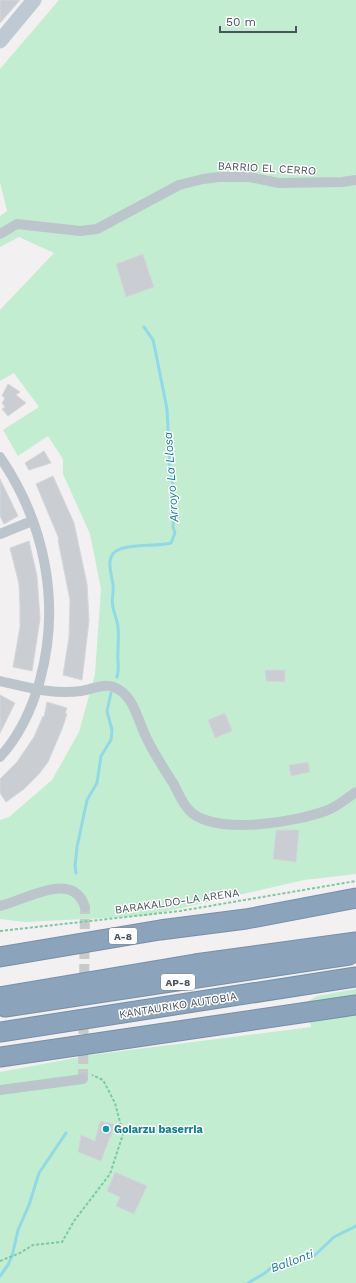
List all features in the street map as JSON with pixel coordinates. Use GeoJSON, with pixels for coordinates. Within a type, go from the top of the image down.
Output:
{"type":"FeatureCollection","features":[{"type":"Feature","properties":{"kind":"highway"},"geometry":{"type":"LineString","coordinates":[[246,919],[356,898]]}},
{"type":"Feature","properties":{"kind":"highway","name":"A-8"},"geometry":{"type":"LineString","coordinates":[[0,957],[152,931],[246,919],[356,911]]}},
{"type":"Feature","properties":{"kind":"highway"},"geometry":{"type":"LineString","coordinates":[[295,950],[356,937]]}},
{"type":"Feature","properties":{"kind":"highway"},"geometry":{"type":"LineString","coordinates":[[0,996],[158,970],[356,942]]}},
{"type":"Feature","properties":{"kind":"highway","name":"AP-8"},"geometry":{"type":"LineString","coordinates":[[0,1008],[356,954]]}},
{"type":"Feature","properties":{"kind":"highway","name":"KANTAURIKO AUTOBIA"},"geometry":{"type":"LineString","coordinates":[[0,1032],[356,977]]}},
{"type":"Feature","properties":{"kind":"highway"},"geometry":{"type":"LineString","coordinates":[[0,1057],[356,1005]]}},
{"type":"Feature","properties":{"kind":"street"},"geometry":{"type":"LineString","coordinates":[[0,40],[34,0]]}},
{"type":"Feature","properties":{"kind":"street","name":"BARRIO EL CERRO"},"geometry":{"type":"LineString","coordinates":[[0,234],[17,224],[80,231],[98,229],[179,185],[203,179],[219,177],[249,177],[279,183],[342,182],[356,180]]}},
{"type":"Feature","properties":{"kind":"street"},"geometry":{"type":"LineString","coordinates":[[0,457],[16,485],[32,521],[42,550],[48,575],[50,607],[49,639],[38,689],[23,725],[12,744],[0,757]]}},
{"type":"Feature","properties":{"kind":"street"},"geometry":{"type":"LineString","coordinates":[[0,534],[32,521]]}},
{"type":"Feature","properties":{"kind":"street"},"geometry":{"type":"LineString","coordinates":[[0,681],[38,689],[64,692],[81,691],[98,685],[109,685],[121,691],[134,708],[147,740],[182,802],[193,814],[212,821],[233,825],[257,824],[313,815],[330,809],[356,792]]}},
{"type":"Feature","properties":{"kind":"street"},"geometry":{"type":"LineString","coordinates":[[0,906],[56,888],[68,888],[76,891],[82,899],[85,907]]}},
{"type":"Feature","properties":{"kind":"street"},"geometry":{"type":"LineString","coordinates":[[0,1090],[83,1079]]}},
{"type":"Feature","properties":{"kind":"path","name":"BARAKALDO-LA ARENA"},"geometry":{"type":"LineString","coordinates":[[0,931],[180,911],[356,881]]}},
{"type":"Feature","properties":{"kind":"path"},"geometry":{"type":"LineString","coordinates":[[0,1261],[20,1253],[33,1245],[62,1242],[74,1221],[110,1174],[123,1134],[115,1103],[103,1080],[91,1075],[83,1079]]}},
{"type":"Feature","properties":{"kind":"green space"},"geometry":{"type":"Polygon","coordinates":[[[59,0],[356,0],[356,874],[304,880],[146,916],[25,922],[0,919],[0,820],[9,817],[52,780],[79,732],[95,674],[101,589],[90,534],[63,474],[63,459],[48,436],[18,456],[3,430],[39,407],[14,373],[0,381],[0,310],[54,253],[19,237],[0,247],[0,216],[7,211],[0,182],[0,69],[59,0]]]}},
{"type":"Feature","properties":{"kind":"green space"},"geometry":{"type":"Polygon","coordinates":[[[356,989],[356,1283],[0,1283],[0,1072],[91,1055],[311,1027],[307,1002],[317,996],[356,989]]]}},
{"type":"Feature","properties":{"kind":"building"},"geometry":{"type":"Polygon","coordinates":[[[0,0],[20,0],[0,23],[0,0]]]}},
{"type":"Feature","properties":{"kind":"building"},"geometry":{"type":"Polygon","coordinates":[[[143,254],[154,287],[126,297],[116,264],[143,254]]]}},
{"type":"Feature","properties":{"kind":"building"},"geometry":{"type":"Polygon","coordinates":[[[8,384],[20,392],[16,395],[26,403],[8,416],[2,409],[5,407],[2,403],[5,398],[2,396],[8,384]]]}},
{"type":"Feature","properties":{"kind":"building"},"geometry":{"type":"Polygon","coordinates":[[[44,451],[51,463],[29,470],[25,463],[44,451]]]}},
{"type":"Feature","properties":{"kind":"building"},"geometry":{"type":"Polygon","coordinates":[[[53,476],[74,523],[87,584],[89,621],[82,680],[63,675],[69,637],[70,600],[59,539],[36,484],[53,476]]]}},
{"type":"Feature","properties":{"kind":"building"},"geometry":{"type":"Polygon","coordinates":[[[0,479],[18,516],[4,524],[0,516],[0,479]]]}},
{"type":"Feature","properties":{"kind":"building"},"geometry":{"type":"Polygon","coordinates":[[[29,541],[37,576],[40,619],[32,671],[13,667],[20,627],[20,607],[19,584],[10,548],[29,541]]]}},
{"type":"Feature","properties":{"kind":"building"},"geometry":{"type":"Polygon","coordinates":[[[265,670],[285,670],[285,682],[266,681],[265,670]]]}},
{"type":"Feature","properties":{"kind":"building"},"geometry":{"type":"Polygon","coordinates":[[[0,695],[15,703],[0,733],[0,695]]]}},
{"type":"Feature","properties":{"kind":"building"},"geometry":{"type":"Polygon","coordinates":[[[47,702],[67,708],[65,713],[67,714],[62,729],[48,762],[39,774],[24,789],[6,802],[0,793],[0,779],[17,762],[34,737],[43,716],[44,717],[47,702]]]}},
{"type":"Feature","properties":{"kind":"building"},"geometry":{"type":"Polygon","coordinates":[[[225,713],[232,731],[215,738],[208,720],[225,713]]]}},
{"type":"Feature","properties":{"kind":"building"},"geometry":{"type":"Polygon","coordinates":[[[308,762],[310,772],[291,776],[289,765],[308,762]]]}},
{"type":"Feature","properties":{"kind":"building"},"geometry":{"type":"Polygon","coordinates":[[[276,830],[299,830],[296,862],[273,859],[276,830]]]}},
{"type":"Feature","properties":{"kind":"building"},"geometry":{"type":"Polygon","coordinates":[[[100,1121],[114,1124],[111,1137],[101,1161],[78,1152],[81,1135],[95,1141],[100,1121]]]}},
{"type":"Feature","properties":{"kind":"building"},"geometry":{"type":"Polygon","coordinates":[[[115,1172],[147,1186],[134,1214],[116,1206],[120,1197],[107,1191],[115,1172]]]}},
{"type":"Feature","properties":{"kind":"waterway","name":"Arroyo La Llosa"},"geometry":{"type":"LineString","coordinates":[[117,677],[118,631],[112,604],[113,588],[110,567],[111,558],[116,551],[128,547],[171,543],[175,533],[173,527],[175,501],[170,467],[167,409],[153,340],[144,327]]}},
{"type":"Feature","properties":{"kind":"waterway","name":"Arroyo La Llosa"},"geometry":{"type":"LineString","coordinates":[[76,873],[75,866],[77,847],[87,800],[97,783],[101,756],[111,740],[112,730],[107,711],[111,693]]}},
{"type":"Feature","properties":{"kind":"waterway","name":"Arroyo La Llosa"},"geometry":{"type":"LineString","coordinates":[[0,1276],[8,1265],[12,1256],[18,1230],[29,1205],[39,1173],[66,1133]]}},
{"type":"Feature","properties":{"kind":"waterway","name":"Ballonti"},"geometry":{"type":"LineString","coordinates":[[248,1283],[265,1273],[274,1265],[294,1264],[315,1255],[334,1237],[356,1226]]}},
{"type":"Feature","properties":{"kind":"tunnel"},"geometry":{"type":"LineString","coordinates":[[83,1079],[85,907]]}},
{"type":"Feature","properties":{"kind":"place","name":"Goiarzu baserria"},"geometry":{"type":"Point","coordinates":[106,1129]}}]}
